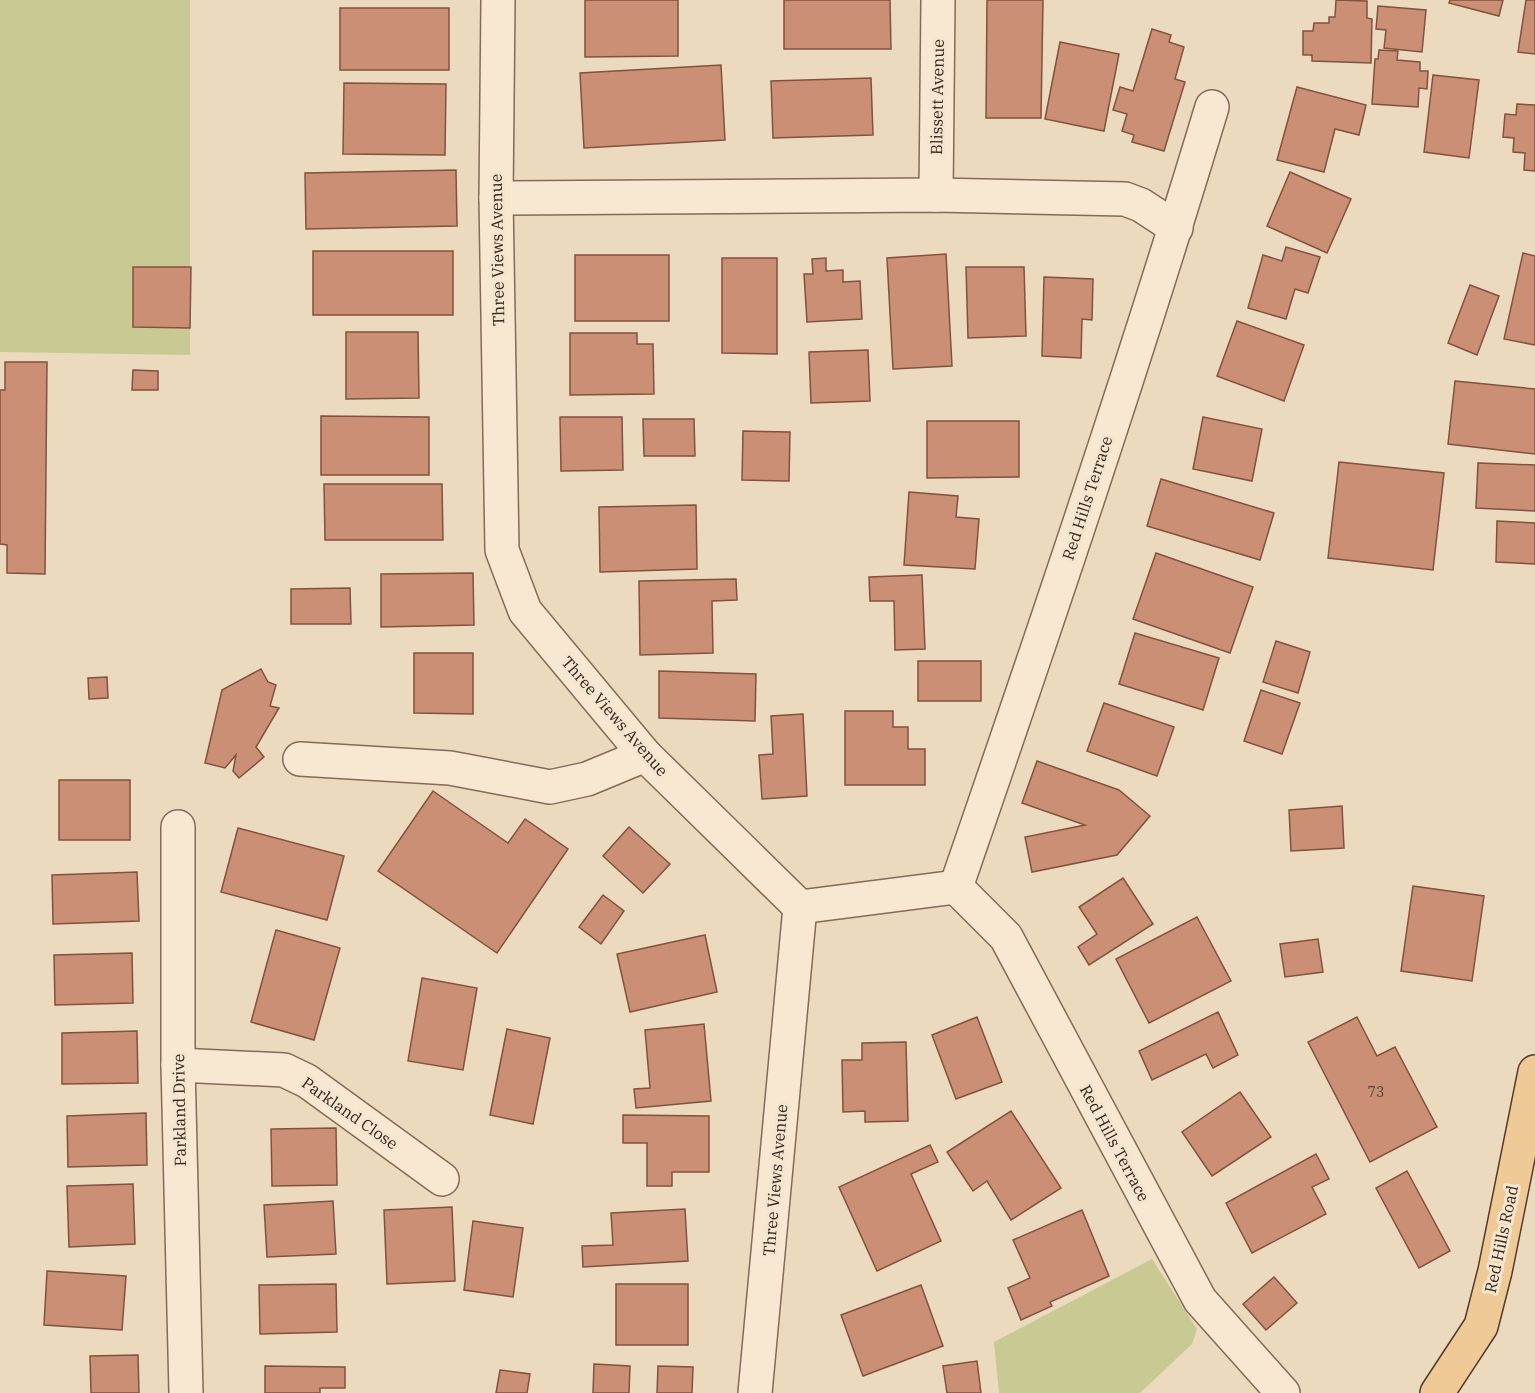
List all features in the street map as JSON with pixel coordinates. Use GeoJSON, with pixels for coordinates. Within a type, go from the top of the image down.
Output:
{"type":"FeatureCollection","features":[{"type":"Feature","properties":{"kind":"main road","name":"Red Hills Road"},"geometry":{"type":"LineString","coordinates":[[1437,1393],[1481,1326],[1496,1271],[1535,1072]]}},
{"type":"Feature","properties":{"kind":"street","name":"Three Views Avenue"},"geometry":{"type":"LineString","coordinates":[[498,0],[496,198],[502,550],[525,611],[645,755],[800,906],[755,1393]]}},
{"type":"Feature","properties":{"kind":"street","name":"Blissett Avenue"},"geometry":{"type":"LineString","coordinates":[[936,195],[938,0]]}},
{"type":"Feature","properties":{"kind":"street","name":"Red Hills Terrace"},"geometry":{"type":"LineString","coordinates":[[1212,107],[1176,228],[957,887],[1006,937],[1200,1300],[1283,1393]]}},
{"type":"Feature","properties":{"kind":"street"},"geometry":{"type":"LineString","coordinates":[[496,198],[936,195],[1125,199],[1140,205],[1176,228]]}},
{"type":"Feature","properties":{"kind":"street"},"geometry":{"type":"LineString","coordinates":[[300,759],[450,768],[550,787],[587,779],[645,755]]}},
{"type":"Feature","properties":{"kind":"street","name":"Parkland Drive"},"geometry":{"type":"LineString","coordinates":[[178,827],[178,1065],[186,1393]]}},
{"type":"Feature","properties":{"kind":"street"},"geometry":{"type":"LineString","coordinates":[[800,906],[957,887]]}},
{"type":"Feature","properties":{"kind":"street","name":"Parkland Close"},"geometry":{"type":"LineString","coordinates":[[178,1065],[284,1070],[306,1081],[442,1179]]}},
{"type":"Feature","properties":{"kind":"green space"},"geometry":{"type":"Polygon","coordinates":[[[0,0],[190,0],[190,355],[0,352],[0,0]]]}},
{"type":"Feature","properties":{"kind":"green space"},"geometry":{"type":"Polygon","coordinates":[[[1152,1259],[1197,1329],[1192,1344],[1140,1393],[999,1393],[994,1342],[1152,1259]]]}},
{"type":"Feature","properties":{"kind":"building"},"geometry":{"type":"Polygon","coordinates":[[[585,0],[678,0],[678,56],[585,57],[585,0]]]}},
{"type":"Feature","properties":{"kind":"building"},"geometry":{"type":"Polygon","coordinates":[[[784,0],[890,0],[891,49],[784,49],[784,0]]]}},
{"type":"Feature","properties":{"kind":"building"},"geometry":{"type":"Polygon","coordinates":[[[987,0],[1043,0],[1041,118],[986,118],[987,0]]]}},
{"type":"Feature","properties":{"kind":"building"},"geometry":{"type":"Polygon","coordinates":[[[1336,0],[1367,1],[1367,18],[1372,19],[1371,63],[1312,61],[1312,55],[1303,55],[1303,31],[1313,31],[1314,23],[1329,23],[1329,17],[1335,17],[1336,0]]]}},
{"type":"Feature","properties":{"kind":"building"},"geometry":{"type":"Polygon","coordinates":[[[1450,0],[1503,0],[1499,16],[1449,3],[1450,0]]]}},
{"type":"Feature","properties":{"kind":"building"},"geometry":{"type":"Polygon","coordinates":[[[1526,0],[1535,0],[1535,54],[1518,52],[1526,0]]]}},
{"type":"Feature","properties":{"kind":"building"},"geometry":{"type":"Polygon","coordinates":[[[1378,6],[1426,10],[1422,52],[1384,48],[1386,30],[1376,29],[1378,6]]]}},
{"type":"Feature","properties":{"kind":"building"},"geometry":{"type":"Polygon","coordinates":[[[340,8],[449,8],[449,70],[340,70],[340,8]]]}},
{"type":"Feature","properties":{"kind":"building"},"geometry":{"type":"Polygon","coordinates":[[[1152,29],[1171,35],[1169,42],[1184,47],[1175,79],[1185,82],[1164,151],[1132,142],[1134,135],[1122,131],[1127,114],[1113,110],[1120,87],[1133,91],[1152,29]]]}},
{"type":"Feature","properties":{"kind":"building"},"geometry":{"type":"Polygon","coordinates":[[[1060,42],[1119,54],[1104,131],[1045,119],[1060,42]]]}},
{"type":"Feature","properties":{"kind":"building"},"geometry":{"type":"Polygon","coordinates":[[[1379,50],[1398,51],[1397,60],[1420,62],[1420,71],[1428,71],[1427,89],[1419,88],[1418,107],[1372,104],[1375,59],[1378,59],[1379,50]]]}},
{"type":"Feature","properties":{"kind":"building"},"geometry":{"type":"Polygon","coordinates":[[[721,65],[725,140],[584,148],[580,73],[721,65]]]}},
{"type":"Feature","properties":{"kind":"building"},"geometry":{"type":"Polygon","coordinates":[[[1433,75],[1479,80],[1469,158],[1424,152],[1433,75]]]}},
{"type":"Feature","properties":{"kind":"building"},"geometry":{"type":"Polygon","coordinates":[[[871,78],[873,135],[773,138],[771,81],[871,78]]]}},
{"type":"Feature","properties":{"kind":"building"},"geometry":{"type":"Polygon","coordinates":[[[344,83],[446,84],[445,155],[343,154],[344,83]]]}},
{"type":"Feature","properties":{"kind":"building"},"geometry":{"type":"Polygon","coordinates":[[[1297,87],[1366,105],[1359,135],[1335,129],[1324,172],[1277,160],[1297,87]]]}},
{"type":"Feature","properties":{"kind":"building"},"geometry":{"type":"Polygon","coordinates":[[[1517,104],[1535,105],[1535,171],[1524,170],[1525,153],[1513,152],[1514,138],[1503,137],[1505,114],[1516,115],[1517,104]]]}},
{"type":"Feature","properties":{"kind":"building"},"geometry":{"type":"Polygon","coordinates":[[[456,170],[457,226],[306,229],[305,173],[456,170]]]}},
{"type":"Feature","properties":{"kind":"building"},"geometry":{"type":"Polygon","coordinates":[[[1290,172],[1351,199],[1327,253],[1267,226],[1290,172]]]}},
{"type":"Feature","properties":{"kind":"building"},"geometry":{"type":"Polygon","coordinates":[[[1286,247],[1320,257],[1308,293],[1295,289],[1286,319],[1248,308],[1263,255],[1282,261],[1286,247]]]}},
{"type":"Feature","properties":{"kind":"building"},"geometry":{"type":"Polygon","coordinates":[[[313,251],[453,251],[453,315],[313,315],[313,251]]]}},
{"type":"Feature","properties":{"kind":"building"},"geometry":{"type":"Polygon","coordinates":[[[1523,253],[1535,256],[1535,345],[1504,339],[1523,253]]]}},
{"type":"Feature","properties":{"kind":"building"},"geometry":{"type":"Polygon","coordinates":[[[946,254],[952,366],[893,369],[887,258],[946,254]]]}},
{"type":"Feature","properties":{"kind":"building"},"geometry":{"type":"Polygon","coordinates":[[[575,255],[669,255],[669,321],[575,321],[575,255]]]}},
{"type":"Feature","properties":{"kind":"building"},"geometry":{"type":"Polygon","coordinates":[[[722,258],[777,258],[777,354],[722,353],[722,258]]]}},
{"type":"Feature","properties":{"kind":"building"},"geometry":{"type":"Polygon","coordinates":[[[826,258],[826,271],[843,270],[843,282],[860,281],[862,319],[807,322],[804,274],[813,274],[812,259],[826,258]]]}},
{"type":"Feature","properties":{"kind":"building"},"geometry":{"type":"Polygon","coordinates":[[[133,267],[191,267],[190,328],[133,327],[133,267]]]}},
{"type":"Feature","properties":{"kind":"building"},"geometry":{"type":"Polygon","coordinates":[[[966,267],[1024,267],[1026,336],[968,338],[966,267]]]}},
{"type":"Feature","properties":{"kind":"building"},"geometry":{"type":"Polygon","coordinates":[[[1044,277],[1093,279],[1092,320],[1082,319],[1081,358],[1042,356],[1044,277]]]}},
{"type":"Feature","properties":{"kind":"building"},"geometry":{"type":"Polygon","coordinates":[[[1470,285],[1499,296],[1477,355],[1448,343],[1470,285]]]}},
{"type":"Feature","properties":{"kind":"building"},"geometry":{"type":"Polygon","coordinates":[[[1237,321],[1304,345],[1284,401],[1217,376],[1237,321]]]}},
{"type":"Feature","properties":{"kind":"building"},"geometry":{"type":"Polygon","coordinates":[[[346,332],[418,332],[419,398],[346,399],[346,332]]]}},
{"type":"Feature","properties":{"kind":"building"},"geometry":{"type":"Polygon","coordinates":[[[570,333],[637,333],[637,344],[653,344],[654,394],[570,395],[570,333]]]}},
{"type":"Feature","properties":{"kind":"building"},"geometry":{"type":"Polygon","coordinates":[[[868,350],[870,401],[811,403],[809,352],[868,350]]]}},
{"type":"Feature","properties":{"kind":"building"},"geometry":{"type":"Polygon","coordinates":[[[5,362],[47,362],[45,574],[7,573],[7,545],[0,544],[0,390],[5,390],[5,362]]]}},
{"type":"Feature","properties":{"kind":"building"},"geometry":{"type":"Polygon","coordinates":[[[133,370],[158,371],[158,390],[132,390],[133,370]]]}},
{"type":"Feature","properties":{"kind":"building"},"geometry":{"type":"Polygon","coordinates":[[[1455,381],[1535,389],[1535,454],[1448,444],[1455,381]]]}},
{"type":"Feature","properties":{"kind":"building"},"geometry":{"type":"Polygon","coordinates":[[[321,416],[429,417],[429,475],[321,475],[321,416]]]}},
{"type":"Feature","properties":{"kind":"building"},"geometry":{"type":"Polygon","coordinates":[[[560,417],[622,417],[623,470],[561,471],[560,417]]]}},
{"type":"Feature","properties":{"kind":"building"},"geometry":{"type":"Polygon","coordinates":[[[1203,417],[1262,429],[1252,481],[1193,469],[1203,417]]]}},
{"type":"Feature","properties":{"kind":"building"},"geometry":{"type":"Polygon","coordinates":[[[643,419],[694,419],[695,456],[644,456],[643,419]]]}},
{"type":"Feature","properties":{"kind":"building"},"geometry":{"type":"Polygon","coordinates":[[[927,421],[1019,421],[1019,477],[927,478],[927,421]]]}},
{"type":"Feature","properties":{"kind":"building"},"geometry":{"type":"Polygon","coordinates":[[[743,431],[790,432],[789,481],[742,480],[743,431]]]}},
{"type":"Feature","properties":{"kind":"building"},"geometry":{"type":"Polygon","coordinates":[[[1339,462],[1444,473],[1433,570],[1328,558],[1339,462]]]}},
{"type":"Feature","properties":{"kind":"building"},"geometry":{"type":"Polygon","coordinates":[[[1478,463],[1535,465],[1535,511],[1476,508],[1478,463]]]}},
{"type":"Feature","properties":{"kind":"building"},"geometry":{"type":"Polygon","coordinates":[[[1161,479],[1274,513],[1260,560],[1147,526],[1161,479]]]}},
{"type":"Feature","properties":{"kind":"building"},"geometry":{"type":"Polygon","coordinates":[[[324,484],[442,484],[443,540],[325,540],[324,484]]]}},
{"type":"Feature","properties":{"kind":"building"},"geometry":{"type":"Polygon","coordinates":[[[909,492],[958,496],[956,517],[979,519],[975,569],[904,565],[909,492]]]}},
{"type":"Feature","properties":{"kind":"building"},"geometry":{"type":"Polygon","coordinates":[[[696,505],[697,569],[600,572],[599,507],[696,505]]]}},
{"type":"Feature","properties":{"kind":"building"},"geometry":{"type":"Polygon","coordinates":[[[1497,521],[1535,523],[1535,564],[1496,562],[1497,521]]]}},
{"type":"Feature","properties":{"kind":"building"},"geometry":{"type":"Polygon","coordinates":[[[1156,553],[1253,587],[1230,653],[1133,619],[1156,553]]]}},
{"type":"Feature","properties":{"kind":"building"},"geometry":{"type":"Polygon","coordinates":[[[473,573],[474,625],[381,627],[381,574],[473,573]]]}},
{"type":"Feature","properties":{"kind":"building"},"geometry":{"type":"Polygon","coordinates":[[[922,575],[925,649],[895,650],[894,601],[870,601],[869,577],[922,575]]]}},
{"type":"Feature","properties":{"kind":"building"},"geometry":{"type":"Polygon","coordinates":[[[736,579],[737,600],[712,601],[713,653],[640,655],[639,581],[736,579]]]}},
{"type":"Feature","properties":{"kind":"building"},"geometry":{"type":"Polygon","coordinates":[[[350,588],[351,624],[291,624],[291,589],[350,588]]]}},
{"type":"Feature","properties":{"kind":"building"},"geometry":{"type":"Polygon","coordinates":[[[1135,633],[1219,658],[1203,710],[1119,684],[1135,633]]]}},
{"type":"Feature","properties":{"kind":"building"},"geometry":{"type":"Polygon","coordinates":[[[1276,641],[1310,652],[1298,693],[1263,682],[1276,641]]]}},
{"type":"Feature","properties":{"kind":"building"},"geometry":{"type":"Polygon","coordinates":[[[414,653],[473,653],[473,714],[414,713],[414,653]]]}},
{"type":"Feature","properties":{"kind":"building"},"geometry":{"type":"Polygon","coordinates":[[[918,661],[981,661],[981,701],[918,701],[918,661]]]}},
{"type":"Feature","properties":{"kind":"building"},"geometry":{"type":"Polygon","coordinates":[[[261,669],[268,682],[276,685],[270,706],[279,708],[256,747],[264,757],[239,778],[233,771],[236,755],[225,768],[205,763],[222,690],[261,669]]]}},
{"type":"Feature","properties":{"kind":"building"},"geometry":{"type":"Polygon","coordinates":[[[659,671],[756,674],[755,721],[659,718],[659,671]]]}},
{"type":"Feature","properties":{"kind":"building"},"geometry":{"type":"Polygon","coordinates":[[[107,677],[108,698],[89,699],[88,678],[107,677]]]}},
{"type":"Feature","properties":{"kind":"building"},"geometry":{"type":"Polygon","coordinates":[[[1261,690],[1300,703],[1282,754],[1244,741],[1261,690]]]}},
{"type":"Feature","properties":{"kind":"building"},"geometry":{"type":"Polygon","coordinates":[[[1104,703],[1174,727],[1157,776],[1087,751],[1104,703]]]}},
{"type":"Feature","properties":{"kind":"building"},"geometry":{"type":"Polygon","coordinates":[[[845,711],[893,711],[893,727],[908,727],[908,749],[925,749],[925,785],[845,785],[845,711]]]}},
{"type":"Feature","properties":{"kind":"building"},"geometry":{"type":"Polygon","coordinates":[[[803,714],[807,796],[762,799],[759,755],[773,754],[771,716],[803,714]]]}},
{"type":"Feature","properties":{"kind":"building"},"geometry":{"type":"Polygon","coordinates":[[[1037,761],[1119,790],[1150,816],[1117,855],[1032,872],[1025,837],[1085,825],[1022,803],[1037,761]]]}},
{"type":"Feature","properties":{"kind":"building"},"geometry":{"type":"Polygon","coordinates":[[[59,780],[130,780],[130,840],[59,840],[59,780]]]}},
{"type":"Feature","properties":{"kind":"building"},"geometry":{"type":"Polygon","coordinates":[[[433,791],[508,843],[525,819],[568,849],[497,953],[378,871],[433,791]]]}},
{"type":"Feature","properties":{"kind":"building"},"geometry":{"type":"Polygon","coordinates":[[[1342,806],[1344,848],[1291,851],[1289,810],[1342,806]]]}},
{"type":"Feature","properties":{"kind":"building"},"geometry":{"type":"Polygon","coordinates":[[[629,827],[670,864],[643,893],[603,856],[629,827]]]}},
{"type":"Feature","properties":{"kind":"building"},"geometry":{"type":"Polygon","coordinates":[[[238,828],[344,856],[327,920],[221,892],[238,828]]]}},
{"type":"Feature","properties":{"kind":"building"},"geometry":{"type":"Polygon","coordinates":[[[137,872],[139,921],[53,924],[52,875],[137,872]]]}},
{"type":"Feature","properties":{"kind":"building"},"geometry":{"type":"Polygon","coordinates":[[[1123,878],[1153,924],[1089,965],[1078,947],[1097,934],[1079,907],[1123,878]]]}},
{"type":"Feature","properties":{"kind":"building"},"geometry":{"type":"Polygon","coordinates":[[[1413,886],[1484,896],[1472,981],[1401,971],[1413,886]]]}},
{"type":"Feature","properties":{"kind":"building"},"geometry":{"type":"Polygon","coordinates":[[[603,895],[624,911],[601,944],[579,927],[603,895]]]}},
{"type":"Feature","properties":{"kind":"building"},"geometry":{"type":"Polygon","coordinates":[[[1197,917],[1231,981],[1149,1023],[1116,959],[1197,917]]]}},
{"type":"Feature","properties":{"kind":"building"},"geometry":{"type":"Polygon","coordinates":[[[276,930],[340,948],[314,1040],[251,1022],[276,930]]]}},
{"type":"Feature","properties":{"kind":"building"},"geometry":{"type":"Polygon","coordinates":[[[705,935],[717,992],[630,1012],[617,954],[705,935]]]}},
{"type":"Feature","properties":{"kind":"building"},"geometry":{"type":"Polygon","coordinates":[[[1318,939],[1323,972],[1285,977],[1280,944],[1318,939]]]}},
{"type":"Feature","properties":{"kind":"building"},"geometry":{"type":"Polygon","coordinates":[[[132,953],[133,1003],[55,1005],[54,955],[132,953]]]}},
{"type":"Feature","properties":{"kind":"building"},"geometry":{"type":"Polygon","coordinates":[[[422,978],[477,988],[463,1070],[408,1061],[422,978]]]}},
{"type":"Feature","properties":{"kind":"building"},"geometry":{"type":"Polygon","coordinates":[[[1218,1012],[1238,1055],[1213,1068],[1206,1054],[1152,1080],[1139,1051],[1218,1012]]]}},
{"type":"Feature","properties":{"kind":"building"},"geometry":{"type":"Polygon","coordinates":[[[977,1017],[1002,1082],[956,1099],[932,1035],[977,1017]]]}},
{"type":"Feature","properties":{"kind":"building"},"geometry":{"type":"Polygon","coordinates":[[[1357,1017],[1377,1056],[1395,1047],[1437,1127],[1370,1162],[1308,1042],[1357,1017]]]}},
{"type":"Feature","properties":{"kind":"building"},"geometry":{"type":"Polygon","coordinates":[[[704,1024],[711,1101],[636,1108],[634,1089],[650,1088],[645,1030],[704,1024]]]}},
{"type":"Feature","properties":{"kind":"building"},"geometry":{"type":"Polygon","coordinates":[[[507,1029],[550,1038],[533,1124],[490,1115],[507,1029]]]}},
{"type":"Feature","properties":{"kind":"building"},"geometry":{"type":"Polygon","coordinates":[[[137,1031],[138,1083],[62,1084],[62,1033],[137,1031]]]}},
{"type":"Feature","properties":{"kind":"building"},"geometry":{"type":"Polygon","coordinates":[[[906,1042],[908,1121],[865,1122],[865,1111],[843,1112],[842,1060],[862,1060],[862,1043],[906,1042]]]}},
{"type":"Feature","properties":{"kind":"building"},"geometry":{"type":"Polygon","coordinates":[[[1240,1092],[1271,1137],[1212,1176],[1182,1132],[1240,1092]]]}},
{"type":"Feature","properties":{"kind":"building"},"geometry":{"type":"Polygon","coordinates":[[[1011,1111],[1061,1188],[1011,1220],[987,1181],[973,1191],[947,1152],[1011,1111]]]}},
{"type":"Feature","properties":{"kind":"building"},"geometry":{"type":"Polygon","coordinates":[[[146,1113],[147,1165],[68,1167],[67,1116],[146,1113]]]}},
{"type":"Feature","properties":{"kind":"building"},"geometry":{"type":"Polygon","coordinates":[[[623,1115],[709,1116],[709,1172],[672,1172],[672,1186],[647,1186],[647,1143],[623,1143],[623,1115]]]}},
{"type":"Feature","properties":{"kind":"building"},"geometry":{"type":"Polygon","coordinates":[[[336,1128],[337,1185],[272,1186],[271,1129],[336,1128]]]}},
{"type":"Feature","properties":{"kind":"building"},"geometry":{"type":"Polygon","coordinates":[[[930,1145],[938,1162],[911,1174],[941,1241],[877,1271],[839,1187],[930,1145]]]}},
{"type":"Feature","properties":{"kind":"building"},"geometry":{"type":"Polygon","coordinates":[[[1316,1154],[1329,1179],[1312,1187],[1326,1214],[1252,1253],[1226,1203],[1316,1154]]]}},
{"type":"Feature","properties":{"kind":"building"},"geometry":{"type":"Polygon","coordinates":[[[1407,1171],[1450,1251],[1419,1268],[1376,1188],[1407,1171]]]}},
{"type":"Feature","properties":{"kind":"building"},"geometry":{"type":"Polygon","coordinates":[[[133,1184],[135,1244],[69,1247],[67,1186],[133,1184]]]}},
{"type":"Feature","properties":{"kind":"building"},"geometry":{"type":"Polygon","coordinates":[[[333,1201],[336,1254],[267,1257],[264,1205],[333,1201]]]}},
{"type":"Feature","properties":{"kind":"building"},"geometry":{"type":"Polygon","coordinates":[[[452,1207],[455,1281],[387,1284],[384,1210],[452,1207]]]}},
{"type":"Feature","properties":{"kind":"building"},"geometry":{"type":"Polygon","coordinates":[[[685,1209],[688,1261],[583,1267],[582,1246],[613,1245],[611,1213],[685,1209]]]}},
{"type":"Feature","properties":{"kind":"building"},"geometry":{"type":"Polygon","coordinates":[[[1082,1210],[1109,1276],[1050,1302],[1052,1306],[1021,1320],[1008,1288],[1030,1278],[1013,1240],[1082,1210]]]}},
{"type":"Feature","properties":{"kind":"building"},"geometry":{"type":"Polygon","coordinates":[[[473,1221],[523,1228],[513,1297],[464,1290],[473,1221]]]}},
{"type":"Feature","properties":{"kind":"building"},"geometry":{"type":"Polygon","coordinates":[[[47,1271],[126,1276],[122,1330],[44,1325],[47,1271]]]}},
{"type":"Feature","properties":{"kind":"building"},"geometry":{"type":"Polygon","coordinates":[[[1274,1277],[1297,1303],[1266,1330],[1243,1304],[1274,1277]]]}},
{"type":"Feature","properties":{"kind":"building"},"geometry":{"type":"Polygon","coordinates":[[[336,1284],[337,1332],[260,1334],[259,1285],[336,1284]]]}},
{"type":"Feature","properties":{"kind":"building"},"geometry":{"type":"Polygon","coordinates":[[[616,1284],[688,1284],[688,1345],[616,1345],[616,1284]]]}},
{"type":"Feature","properties":{"kind":"building"},"geometry":{"type":"Polygon","coordinates":[[[921,1285],[943,1346],[863,1376],[841,1315],[921,1285]]]}},
{"type":"Feature","properties":{"kind":"building"},"geometry":{"type":"Polygon","coordinates":[[[138,1355],[139,1393],[91,1393],[90,1356],[138,1355]]]}},
{"type":"Feature","properties":{"kind":"building"},"geometry":{"type":"Polygon","coordinates":[[[977,1361],[981,1393],[947,1393],[943,1366],[977,1361]]]}},
{"type":"Feature","properties":{"kind":"building"},"geometry":{"type":"Polygon","coordinates":[[[594,1364],[630,1366],[629,1393],[593,1393],[594,1364]]]}},
{"type":"Feature","properties":{"kind":"building"},"geometry":{"type":"Polygon","coordinates":[[[265,1366],[345,1367],[345,1388],[320,1388],[320,1393],[265,1393],[265,1366]]]}},
{"type":"Feature","properties":{"kind":"building"},"geometry":{"type":"Polygon","coordinates":[[[658,1366],[693,1367],[692,1393],[657,1393],[658,1366]]]}},
{"type":"Feature","properties":{"kind":"building"},"geometry":{"type":"Polygon","coordinates":[[[500,1370],[530,1374],[527,1393],[496,1393],[500,1370]]]}}]}
